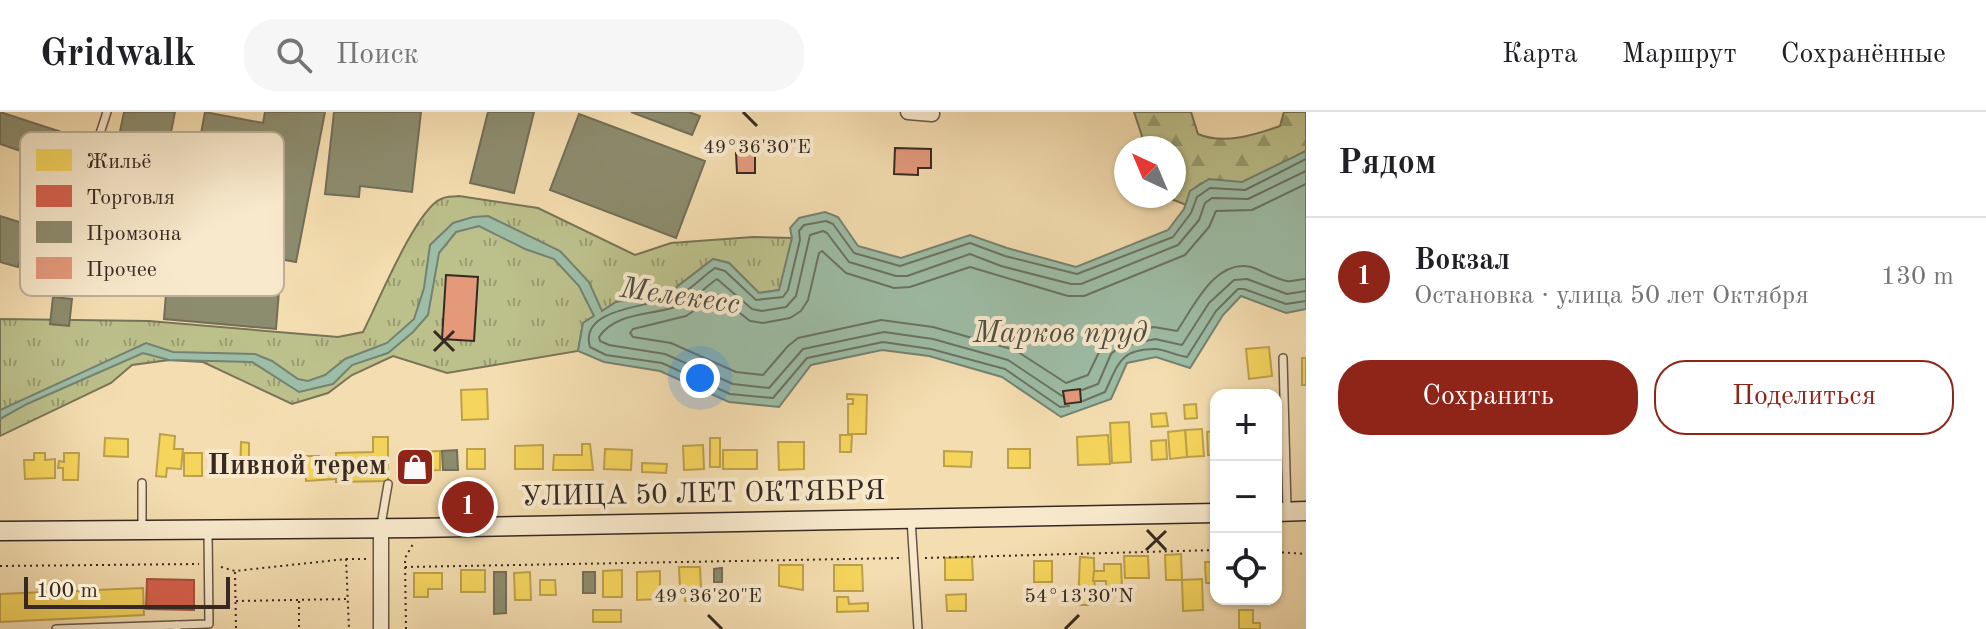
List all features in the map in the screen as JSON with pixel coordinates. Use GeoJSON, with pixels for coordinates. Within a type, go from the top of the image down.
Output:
{"type":"FeatureCollection","features":[{"type":"Feature","properties":{"kind":"main road","name":"УЛИЦА 50 ЛЕТ ОКТЯБРЯ"},"geometry":{"type":"LineString","coordinates":[[0,531],[381,528],[1210,513]]}},
{"type":"Feature","properties":{"kind":"street"},"geometry":{"type":"LineString","coordinates":[[908,112],[932,114]]}},
{"type":"Feature","properties":{"kind":"street"},"geometry":{"type":"LineString","coordinates":[[381,528],[381,629]]}},
{"type":"Feature","properties":{"kind":"lane"},"geometry":{"type":"LineString","coordinates":[[100,132],[107,112]]}},
{"type":"Feature","properties":{"kind":"lane"},"geometry":{"type":"LineString","coordinates":[[1283,358],[1290,512]]}},
{"type":"Feature","properties":{"kind":"lane"},"geometry":{"type":"LineString","coordinates":[[142,483],[142,531]]}},
{"type":"Feature","properties":{"kind":"lane"},"geometry":{"type":"LineString","coordinates":[[381,528],[388,484]]}},
{"type":"Feature","properties":{"kind":"lane"},"geometry":{"type":"LineString","coordinates":[[911,518],[918,629]]}},
{"type":"Feature","properties":{"kind":"lane"},"geometry":{"type":"LineString","coordinates":[[56,629],[209,624],[208,530]]}},
{"type":"Feature","properties":{"kind":"path"},"geometry":{"type":"LineString","coordinates":[[406,629],[405,558],[416,541]]}},
{"type":"Feature","properties":{"kind":"path"},"geometry":{"type":"LineString","coordinates":[[405,567],[1210,550]]}},
{"type":"Feature","properties":{"kind":"path"},"geometry":{"type":"LineString","coordinates":[[1282,552],[1306,554]]}},
{"type":"Feature","properties":{"kind":"path"},"geometry":{"type":"LineString","coordinates":[[235,571],[236,629]]}},
{"type":"Feature","properties":{"kind":"path"},"geometry":{"type":"LineString","coordinates":[[236,601],[348,599]]}},
{"type":"Feature","properties":{"kind":"path"},"geometry":{"type":"LineString","coordinates":[[299,600],[299,629]]}},
{"type":"Feature","properties":{"kind":"green space"},"geometry":{"type":"Polygon","coordinates":[[[1134,112],[1191,112],[1198,134],[1229,139],[1280,126],[1284,112],[1306,112],[1306,151],[1250,180],[1203,183],[1196,187],[1186,205],[1186,136],[1142,136],[1134,112]]]}},
{"type":"Feature","properties":{"kind":"green space"},"geometry":{"type":"Polygon","coordinates":[[[459,196],[538,208],[635,255],[671,243],[753,237],[792,238],[780,290],[759,293],[729,263],[713,259],[674,289],[616,302],[583,323],[578,351],[447,373],[393,356],[352,375],[328,393],[292,404],[203,362],[169,360],[132,365],[111,383],[0,436],[0,319],[149,321],[338,337],[363,332],[420,220],[441,199],[459,196]]]}},
{"type":"Feature","properties":{"kind":"water","name":"Марков пруд"},"geometry":{"type":"Polygon","coordinates":[[[1306,151],[1306,309],[1286,313],[1241,296],[1223,315],[1190,368],[1156,357],[1127,363],[1111,399],[1061,417],[1002,377],[929,356],[882,350],[811,365],[779,407],[729,402],[660,371],[604,362],[578,351],[583,323],[594,316],[579,286],[554,259],[525,249],[479,226],[456,232],[439,253],[428,315],[413,332],[388,353],[352,365],[333,384],[299,392],[252,362],[169,360],[143,353],[0,419],[0,410],[146,343],[173,352],[255,354],[272,361],[298,379],[308,381],[325,375],[345,359],[387,343],[414,319],[424,288],[430,245],[453,223],[473,217],[488,216],[560,251],[589,282],[602,311],[616,302],[674,289],[713,259],[729,263],[759,293],[779,290],[792,238],[790,228],[799,218],[825,212],[838,217],[858,246],[901,258],[970,235],[1076,267],[1168,230],[1186,208],[1190,191],[1209,179],[1242,182],[1306,151]]]}},
{"type":"Feature","properties":{"kind":"building: Жильё"},"geometry":{"type":"Polygon","coordinates":[[[1269,347],[1272,376],[1249,379],[1246,349],[1269,347]]]}},
{"type":"Feature","properties":{"kind":"building: Жильё"},"geometry":{"type":"Polygon","coordinates":[[[1302,358],[1306,358],[1306,385],[1302,385],[1302,358]]]}},
{"type":"Feature","properties":{"kind":"building: Жильё"},"geometry":{"type":"Polygon","coordinates":[[[487,389],[488,419],[462,420],[461,390],[487,389]]]}},
{"type":"Feature","properties":{"kind":"building: Жильё"},"geometry":{"type":"Polygon","coordinates":[[[847,394],[867,395],[866,434],[848,434],[848,404],[853,404],[853,399],[847,399],[847,394]]]}},
{"type":"Feature","properties":{"kind":"building: Жильё"},"geometry":{"type":"Polygon","coordinates":[[[1196,404],[1197,418],[1185,419],[1184,405],[1196,404]]]}},
{"type":"Feature","properties":{"kind":"building: Жильё"},"geometry":{"type":"Polygon","coordinates":[[[1166,413],[1168,426],[1152,427],[1151,414],[1166,413]]]}},
{"type":"Feature","properties":{"kind":"building: Жильё"},"geometry":{"type":"Polygon","coordinates":[[[1129,422],[1131,462],[1112,463],[1110,423],[1129,422]]]}},
{"type":"Feature","properties":{"kind":"building: Жильё"},"geometry":{"type":"Polygon","coordinates":[[[1202,429],[1204,456],[1187,457],[1185,430],[1202,429]]]}},
{"type":"Feature","properties":{"kind":"building: Жильё"},"geometry":{"type":"Polygon","coordinates":[[[1185,430],[1187,457],[1170,459],[1168,432],[1185,430]]]}},
{"type":"Feature","properties":{"kind":"building: Жильё"},"geometry":{"type":"Polygon","coordinates":[[[1207,432],[1210,432],[1210,455],[1208,455],[1207,432]]]}},
{"type":"Feature","properties":{"kind":"building: Жильё"},"geometry":{"type":"Polygon","coordinates":[[[160,434],[175,436],[174,449],[183,449],[181,469],[167,468],[166,477],[156,476],[160,434]]]}},
{"type":"Feature","properties":{"kind":"building: Жильё"},"geometry":{"type":"Polygon","coordinates":[[[840,435],[852,435],[851,452],[840,452],[840,435]]]}},
{"type":"Feature","properties":{"kind":"building: Жильё"},"geometry":{"type":"Polygon","coordinates":[[[1108,435],[1110,464],[1078,465],[1077,437],[1108,435]]]}},
{"type":"Feature","properties":{"kind":"building: Жильё"},"geometry":{"type":"Polygon","coordinates":[[[373,437],[388,437],[388,481],[336,482],[336,453],[373,452],[373,437]]]}},
{"type":"Feature","properties":{"kind":"building: Жильё"},"geometry":{"type":"Polygon","coordinates":[[[105,438],[128,439],[128,457],[104,456],[105,438]]]}},
{"type":"Feature","properties":{"kind":"building: Жильё"},"geometry":{"type":"Polygon","coordinates":[[[710,438],[720,438],[720,467],[710,467],[710,438]]]}},
{"type":"Feature","properties":{"kind":"building: Жильё"},"geometry":{"type":"Polygon","coordinates":[[[1166,440],[1167,459],[1152,460],[1151,441],[1166,440]]]}},
{"type":"Feature","properties":{"kind":"building: Жильё"},"geometry":{"type":"Polygon","coordinates":[[[241,442],[249,443],[249,476],[240,476],[241,442]]]}},
{"type":"Feature","properties":{"kind":"building: Жильё"},"geometry":{"type":"Polygon","coordinates":[[[778,442],[804,442],[804,469],[779,470],[778,442]]]}},
{"type":"Feature","properties":{"kind":"building: Жильё"},"geometry":{"type":"Polygon","coordinates":[[[582,444],[590,444],[593,470],[553,470],[554,455],[582,455],[582,444]]]}},
{"type":"Feature","properties":{"kind":"building: Жильё"},"geometry":{"type":"Polygon","coordinates":[[[543,445],[543,469],[515,469],[515,446],[543,445]]]}},
{"type":"Feature","properties":{"kind":"building: Жильё"},"geometry":{"type":"Polygon","coordinates":[[[703,445],[704,469],[684,470],[683,446],[703,445]]]}},
{"type":"Feature","properties":{"kind":"building: Жильё"},"geometry":{"type":"Polygon","coordinates":[[[467,449],[485,449],[485,469],[467,469],[467,449]]]}},
{"type":"Feature","properties":{"kind":"building: Жильё"},"geometry":{"type":"Polygon","coordinates":[[[605,449],[632,450],[631,470],[604,469],[605,449]]]}},
{"type":"Feature","properties":{"kind":"building: Жильё"},"geometry":{"type":"Polygon","coordinates":[[[1008,449],[1030,449],[1030,468],[1008,468],[1008,449]]]}},
{"type":"Feature","properties":{"kind":"building: Жильё"},"geometry":{"type":"Polygon","coordinates":[[[723,450],[757,450],[757,469],[723,469],[723,450]]]}},
{"type":"Feature","properties":{"kind":"building: Жильё"},"geometry":{"type":"Polygon","coordinates":[[[440,451],[440,470],[411,471],[410,452],[440,451]]]}},
{"type":"Feature","properties":{"kind":"building: Жильё"},"geometry":{"type":"Polygon","coordinates":[[[944,451],[972,452],[971,467],[944,466],[944,451]]]}},
{"type":"Feature","properties":{"kind":"building: Жильё"},"geometry":{"type":"Polygon","coordinates":[[[34,453],[45,453],[45,460],[55,459],[55,478],[25,479],[24,460],[34,460],[34,453]]]}},
{"type":"Feature","properties":{"kind":"building: Жильё"},"geometry":{"type":"Polygon","coordinates":[[[64,453],[79,453],[78,480],[63,480],[63,468],[58,468],[59,461],[64,462],[64,453]]]}},
{"type":"Feature","properties":{"kind":"building: Жильё"},"geometry":{"type":"Polygon","coordinates":[[[184,453],[202,453],[202,476],[184,476],[184,453]]]}},
{"type":"Feature","properties":{"kind":"building: Жильё"},"geometry":{"type":"Polygon","coordinates":[[[304,456],[319,456],[320,467],[334,467],[335,479],[306,481],[304,456]]]}},
{"type":"Feature","properties":{"kind":"building: Жильё"},"geometry":{"type":"Polygon","coordinates":[[[217,458],[237,458],[237,476],[216,476],[217,458]]]}},
{"type":"Feature","properties":{"kind":"building: Жильё"},"geometry":{"type":"Polygon","coordinates":[[[642,463],[667,464],[666,473],[642,472],[642,463]]]}},
{"type":"Feature","properties":{"kind":"building: Жильё"},"geometry":{"type":"Polygon","coordinates":[[[1181,554],[1182,580],[1166,580],[1165,555],[1181,554]]]}},
{"type":"Feature","properties":{"kind":"building: Жильё"},"geometry":{"type":"Polygon","coordinates":[[[1124,556],[1148,556],[1149,578],[1125,578],[1124,556]]]}},
{"type":"Feature","properties":{"kind":"building: Жильё"},"geometry":{"type":"Polygon","coordinates":[[[972,557],[973,580],[945,580],[945,558],[972,557]]]}},
{"type":"Feature","properties":{"kind":"building: Жильё"},"geometry":{"type":"Polygon","coordinates":[[[1080,557],[1094,558],[1095,605],[1078,605],[1080,557]]]}},
{"type":"Feature","properties":{"kind":"building: Жильё"},"geometry":{"type":"Polygon","coordinates":[[[1034,561],[1052,561],[1052,582],[1034,582],[1034,561]]]}},
{"type":"Feature","properties":{"kind":"building: Жильё"},"geometry":{"type":"Polygon","coordinates":[[[1205,562],[1210,562],[1210,583],[1206,583],[1205,562]]]}},
{"type":"Feature","properties":{"kind":"building: Жильё"},"geometry":{"type":"Polygon","coordinates":[[[1104,564],[1121,564],[1122,589],[1106,589],[1106,581],[1093,581],[1094,571],[1104,571],[1104,564]]]}},
{"type":"Feature","properties":{"kind":"building: Жильё"},"geometry":{"type":"Polygon","coordinates":[[[779,565],[803,565],[803,590],[779,586],[779,565]]]}},
{"type":"Feature","properties":{"kind":"building: Жильё"},"geometry":{"type":"Polygon","coordinates":[[[834,565],[862,565],[863,591],[834,591],[834,565]]]}},
{"type":"Feature","properties":{"kind":"building: Жильё"},"geometry":{"type":"Polygon","coordinates":[[[679,567],[700,567],[698,601],[685,601],[685,588],[680,588],[679,567]]]}},
{"type":"Feature","properties":{"kind":"building: Жильё"},"geometry":{"type":"Polygon","coordinates":[[[461,570],[485,570],[485,592],[461,592],[461,570]]]}},
{"type":"Feature","properties":{"kind":"building: Жильё"},"geometry":{"type":"Polygon","coordinates":[[[622,570],[622,597],[603,597],[603,571],[622,570]]]}},
{"type":"Feature","properties":{"kind":"building: Жильё"},"geometry":{"type":"Polygon","coordinates":[[[660,571],[660,599],[637,600],[637,572],[660,571]]]}},
{"type":"Feature","properties":{"kind":"building: Жильё"},"geometry":{"type":"Polygon","coordinates":[[[530,572],[531,600],[515,600],[514,573],[530,572]]]}},
{"type":"Feature","properties":{"kind":"building: Жильё"},"geometry":{"type":"Polygon","coordinates":[[[414,573],[442,573],[442,589],[428,589],[428,597],[414,597],[414,573]]]}},
{"type":"Feature","properties":{"kind":"building: Жильё"},"geometry":{"type":"Polygon","coordinates":[[[1202,579],[1203,610],[1183,611],[1182,580],[1202,579]]]}},
{"type":"Feature","properties":{"kind":"building: Жильё"},"geometry":{"type":"Polygon","coordinates":[[[540,580],[555,580],[556,595],[540,595],[540,580]]]}},
{"type":"Feature","properties":{"kind":"building: Жильё"},"geometry":{"type":"Polygon","coordinates":[[[143,588],[144,615],[0,622],[0,594],[143,588]]]}},
{"type":"Feature","properties":{"kind":"building: Жильё"},"geometry":{"type":"Polygon","coordinates":[[[966,594],[966,611],[947,611],[946,595],[966,594]]]}},
{"type":"Feature","properties":{"kind":"building: Жильё"},"geometry":{"type":"Polygon","coordinates":[[[837,597],[848,597],[849,604],[868,603],[868,611],[837,612],[837,597]]]}},
{"type":"Feature","properties":{"kind":"building: Жильё"},"geometry":{"type":"Polygon","coordinates":[[[593,610],[621,610],[621,622],[593,622],[593,610]]]}},
{"type":"Feature","properties":{"kind":"building: Жильё"},"geometry":{"type":"Polygon","coordinates":[[[1239,610],[1253,610],[1253,623],[1260,623],[1260,629],[1239,629],[1239,610]]]}},
{"type":"Feature","properties":{"kind":"building: Торговля"},"geometry":{"type":"Polygon","coordinates":[[[147,579],[194,580],[194,610],[146,609],[147,579]]]}},
{"type":"Feature","properties":{"kind":"building: Промзона"},"geometry":{"type":"Polygon","coordinates":[[[0,112],[61,132],[20,132],[20,151],[0,144],[0,112]]]}},
{"type":"Feature","properties":{"kind":"building: Промзона"},"geometry":{"type":"Polygon","coordinates":[[[124,112],[175,112],[171,132],[120,132],[124,112]]]}},
{"type":"Feature","properties":{"kind":"building: Промзона"},"geometry":{"type":"Polygon","coordinates":[[[205,112],[263,123],[265,112],[325,112],[296,262],[284,260],[284,132],[201,132],[205,112]]]}},
{"type":"Feature","properties":{"kind":"building: Промзона"},"geometry":{"type":"Polygon","coordinates":[[[334,112],[421,112],[412,192],[360,186],[359,197],[325,194],[334,112]]]}},
{"type":"Feature","properties":{"kind":"building: Промзона"},"geometry":{"type":"Polygon","coordinates":[[[488,112],[534,112],[514,193],[470,183],[488,112]]]}},
{"type":"Feature","properties":{"kind":"building: Промзона"},"geometry":{"type":"Polygon","coordinates":[[[631,112],[689,112],[700,116],[692,135],[631,112]]]}},
{"type":"Feature","properties":{"kind":"building: Промзона"},"geometry":{"type":"Polygon","coordinates":[[[579,114],[705,161],[676,238],[550,190],[579,114]]]}},
{"type":"Feature","properties":{"kind":"building: Промзона"},"geometry":{"type":"Polygon","coordinates":[[[0,216],[20,222],[20,260],[18,267],[0,262],[0,216]]]}},
{"type":"Feature","properties":{"kind":"building: Промзона"},"geometry":{"type":"Polygon","coordinates":[[[166,296],[279,296],[276,329],[164,319],[166,296]]]}},
{"type":"Feature","properties":{"kind":"building: Промзона"},"geometry":{"type":"Polygon","coordinates":[[[53,297],[72,299],[69,326],[50,324],[53,297]]]}},
{"type":"Feature","properties":{"kind":"building: Промзона"},"geometry":{"type":"Polygon","coordinates":[[[457,450],[458,470],[443,470],[442,451],[457,450]]]}},
{"type":"Feature","properties":{"kind":"building: Промзона"},"geometry":{"type":"Polygon","coordinates":[[[722,568],[722,582],[714,582],[714,569],[722,568]]]}},
{"type":"Feature","properties":{"kind":"building: Промзона"},"geometry":{"type":"Polygon","coordinates":[[[494,572],[506,572],[506,613],[494,614],[494,572]]]}},
{"type":"Feature","properties":{"kind":"building: Промзона"},"geometry":{"type":"Polygon","coordinates":[[[583,572],[595,572],[595,593],[583,593],[583,572]]]}},
{"type":"Feature","properties":{"kind":"building: Прочее"},"geometry":{"type":"Polygon","coordinates":[[[895,148],[931,149],[931,168],[918,168],[918,175],[894,174],[895,148]]]}},
{"type":"Feature","properties":{"kind":"building: Прочее"},"geometry":{"type":"Polygon","coordinates":[[[755,152],[755,173],[737,173],[736,153],[755,152]]]}},
{"type":"Feature","properties":{"kind":"building: Прочее"},"geometry":{"type":"Polygon","coordinates":[[[446,275],[478,277],[474,341],[442,339],[446,275]]]}},
{"type":"Feature","properties":{"kind":"building: Прочее"},"geometry":{"type":"Polygon","coordinates":[[[1080,389],[1081,402],[1065,404],[1063,391],[1080,389]]]}},
{"type":"Feature","properties":{"kind":"place","name":"Пивной терем"},"geometry":{"type":"Point","coordinates":[415,467]}},
{"type":"Feature","properties":{"kind":"place","name":"Вокзал"},"geometry":{"type":"Point","coordinates":[468,507]}},
{"type":"Feature","properties":{"kind":"water label","name":"Мелекесс"},"geometry":{"type":"Point","coordinates":[680,297]}}]}
